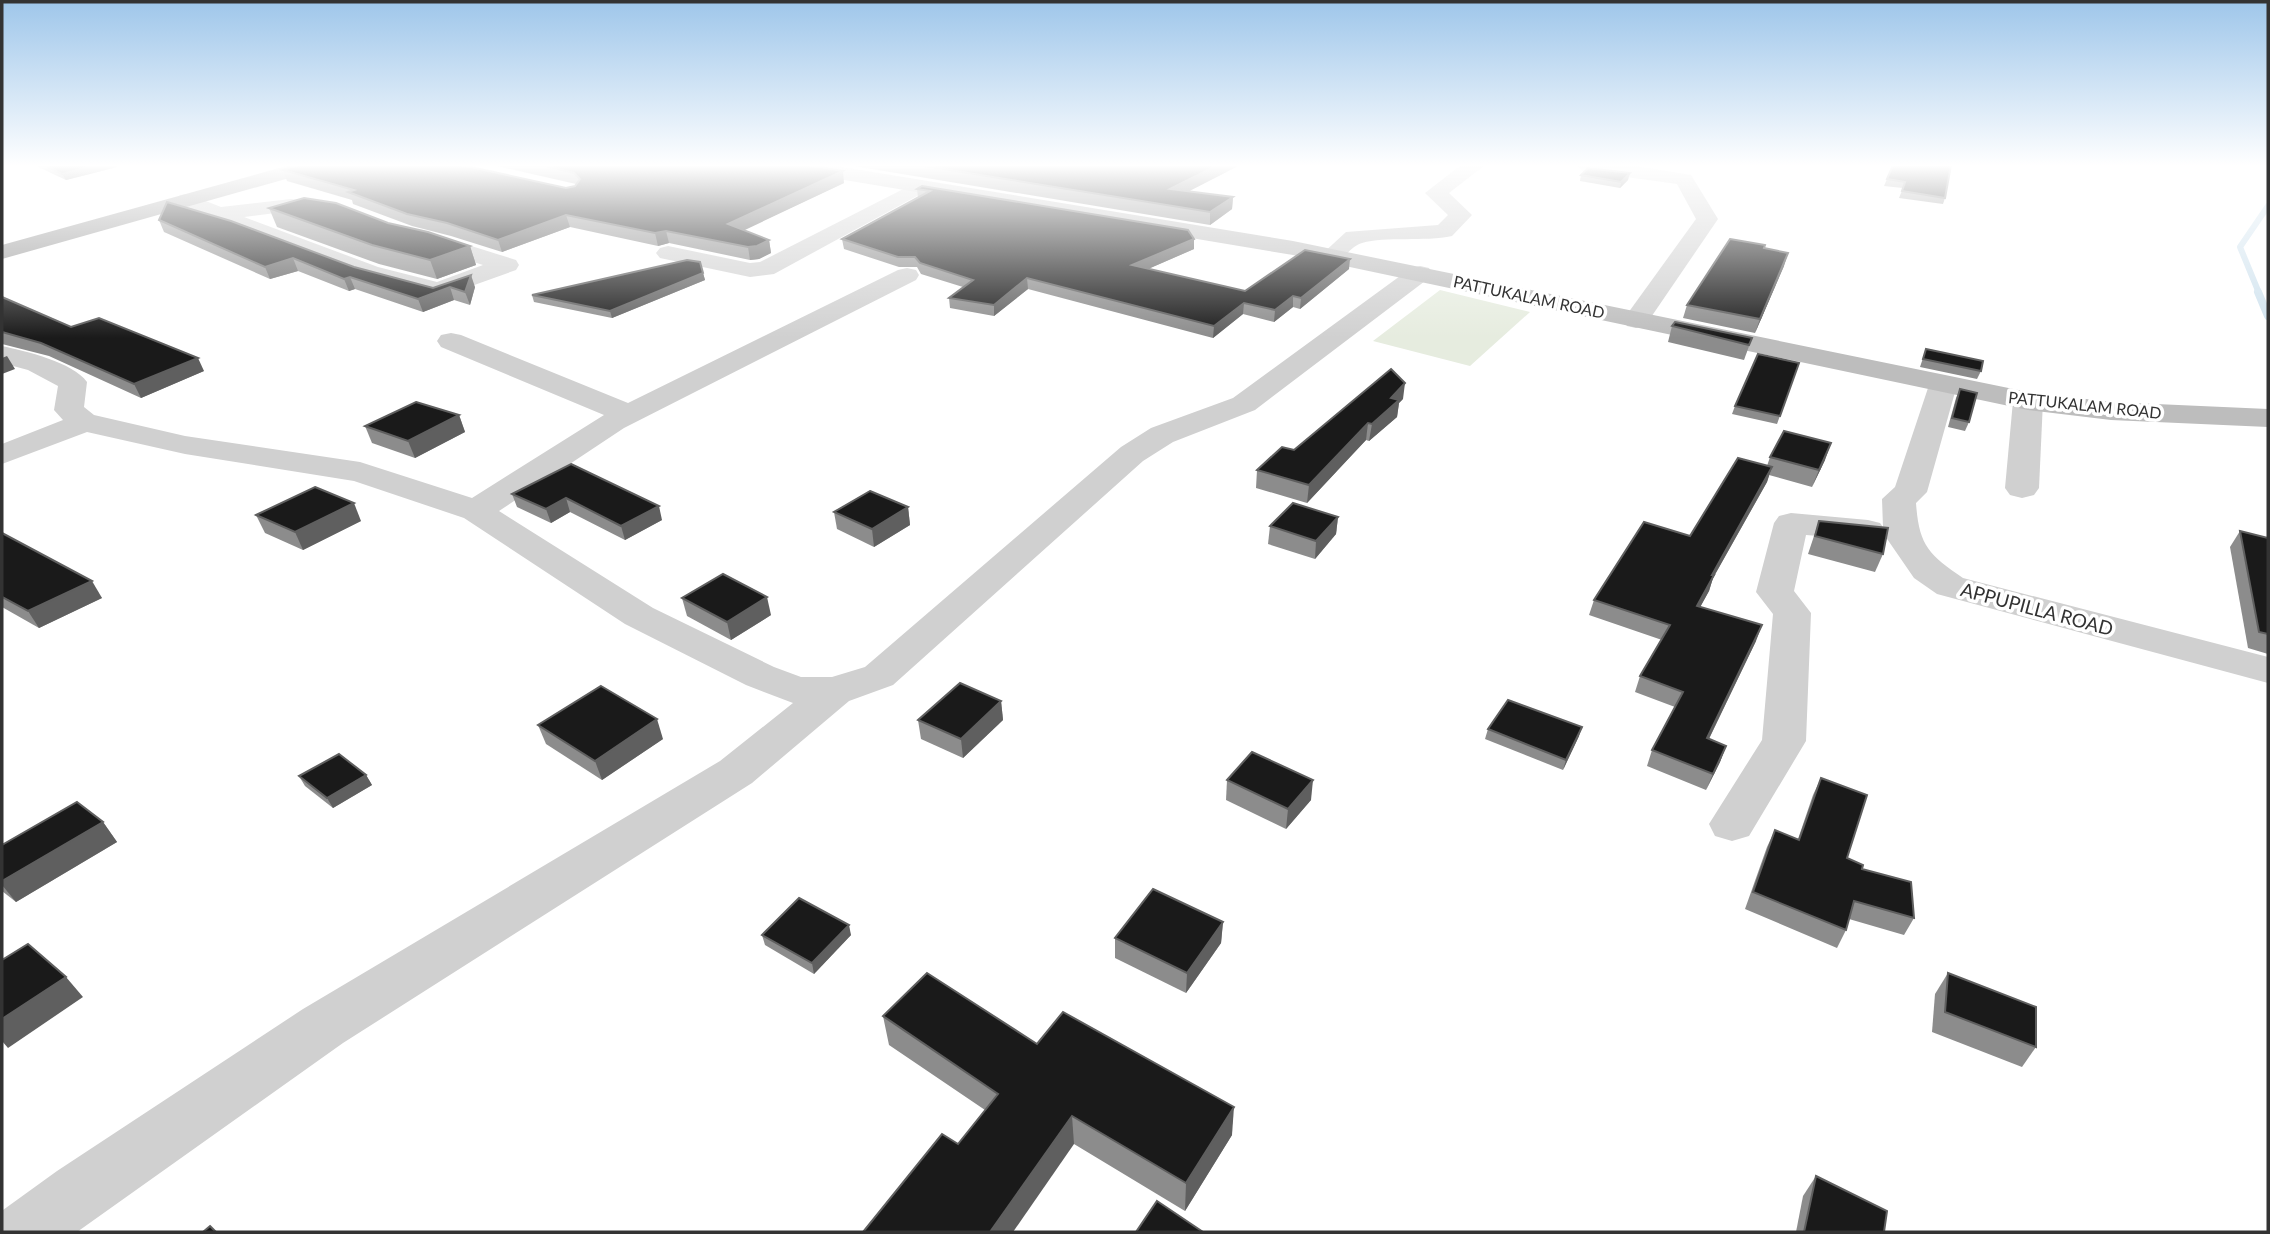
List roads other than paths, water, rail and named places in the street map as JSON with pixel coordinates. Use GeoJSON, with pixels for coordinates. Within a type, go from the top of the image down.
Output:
{"type":"FeatureCollection","features":[{"type":"Feature","properties":{"kind":"highway"},"geometry":{"type":"LineString","coordinates":[[2,236],[52,223]]}},
{"type":"Feature","properties":{"kind":"highway"},"geometry":{"type":"LineString","coordinates":[[2,252],[107,223]]}},
{"type":"Feature","properties":{"kind":"main road","name":"PATTUKALAM ROAD"},"geometry":{"type":"LineString","coordinates":[[1136,223],[1420,273],[2028,401],[2111,411],[2268,418]]}},
{"type":"Feature","properties":{"kind":"street"},"geometry":{"type":"LineString","coordinates":[[236,223],[369,272],[438,290],[507,265],[442,243],[404,234]]}},
{"type":"Feature","properties":{"kind":"street"},"geometry":{"type":"LineString","coordinates":[[668,253],[750,270],[765,269],[852,223]]}},
{"type":"Feature","properties":{"kind":"street"},"geometry":{"type":"LineString","coordinates":[[1332,256],[1354,237],[1444,231],[1453,223]]}},
{"type":"Feature","properties":{"kind":"street"},"geometry":{"type":"LineString","coordinates":[[1636,320],[1704,223]]}},
{"type":"Feature","properties":{"kind":"street"},"geometry":{"type":"LineString","coordinates":[[2,354],[38,364],[73,382],[69,410],[84,422],[185,445],[360,472],[475,511],[639,616],[760,677],[796,690],[834,691],[879,676],[1132,454],[1162,435],[1244,404],[1420,273]]}},
{"type":"Feature","properties":{"kind":"street"},"geometry":{"type":"LineString","coordinates":[[475,511],[597,431],[628,414],[907,275]]}},
{"type":"Feature","properties":{"kind":"street"},"geometry":{"type":"LineString","coordinates":[[451,341],[628,414]]}},
{"type":"Feature","properties":{"kind":"street"},"geometry":{"type":"LineString","coordinates":[[1732,824],[1784,741],[1792,613],[1775,592],[1791,523],[1901,535],[1899,499],[1910,492],[1943,385]]}},
{"type":"Feature","properties":{"kind":"street"},"geometry":{"type":"LineString","coordinates":[[2022,488],[2028,401]]}},
{"type":"Feature","properties":{"kind":"street"},"geometry":{"type":"LineString","coordinates":[[2,455],[84,422]]}},
{"type":"Feature","properties":{"kind":"street","name":"APPUPILLA ROAD"},"geometry":{"type":"LineString","coordinates":[[1901,535],[1927,570],[1950,586],[2268,670]]}},
{"type":"Feature","properties":{"kind":"street"},"geometry":{"type":"LineString","coordinates":[[26,1232],[79,1192],[323,1026],[736,772],[834,691]]}},
{"type":"Feature","properties":{"kind":"waterway"},"geometry":{"type":"LineString","coordinates":[[2257,223],[2240,247],[2259,293]]}},
{"type":"Feature","properties":{"kind":"waterway"},"geometry":{"type":"LineString","coordinates":[[2258,292],[2268,316]]}}]}
